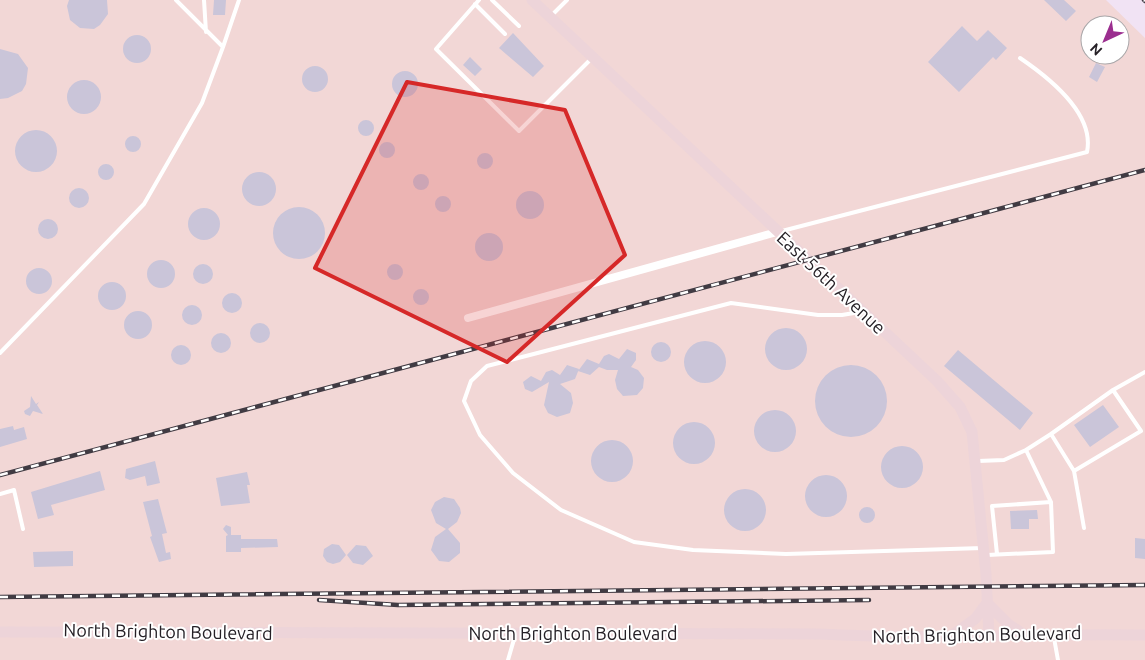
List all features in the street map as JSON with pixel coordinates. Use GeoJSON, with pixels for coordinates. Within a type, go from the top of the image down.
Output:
{"type":"FeatureCollection","features":[{"type":"Feature","properties":{"kind":"main road","name":"East 56th Avenue"},"geometry":{"type":"LineString","coordinates":[[532,0],[937,381],[960,406],[972,432],[976,461],[989,636]]}},
{"type":"Feature","properties":{"kind":"main road"},"geometry":{"type":"LineString","coordinates":[[951,636],[975,619],[987,603],[1003,619],[1025,635]]}},
{"type":"Feature","properties":{"kind":"main road","name":"North Brighton Boulevard"},"geometry":{"type":"LineString","coordinates":[[0,632],[951,636],[1145,635]]}},
{"type":"Feature","properties":{"kind":"street"},"geometry":{"type":"LineString","coordinates":[[468,318],[777,232]]}},
{"type":"Feature","properties":{"kind":"lane"},"geometry":{"type":"LineString","coordinates":[[176,0],[223,47]]}},
{"type":"Feature","properties":{"kind":"lane"},"geometry":{"type":"LineString","coordinates":[[204,0],[206,32]]}},
{"type":"Feature","properties":{"kind":"lane"},"geometry":{"type":"LineString","coordinates":[[0,353],[144,204],[202,103],[239,0]]}},
{"type":"Feature","properties":{"kind":"lane"},"geometry":{"type":"LineString","coordinates":[[479,0],[436,49],[519,131],[592,57]]}},
{"type":"Feature","properties":{"kind":"lane"},"geometry":{"type":"LineString","coordinates":[[492,0],[519,26]]}},
{"type":"Feature","properties":{"kind":"lane"},"geometry":{"type":"LineString","coordinates":[[550,17],[566,0]]}},
{"type":"Feature","properties":{"kind":"lane"},"geometry":{"type":"LineString","coordinates":[[475,4],[505,34]]}},
{"type":"Feature","properties":{"kind":"lane"},"geometry":{"type":"LineString","coordinates":[[777,232],[1087,152],[1086,128],[1074,106],[1048,79],[1020,58]]}},
{"type":"Feature","properties":{"kind":"lane"},"geometry":{"type":"LineString","coordinates":[[862,311],[842,315],[818,315],[731,303],[694,311],[487,366],[471,381],[464,401],[480,434],[513,473],[561,510],[634,542],[693,550],[786,554],[984,551],[997,554],[1053,552],[1051,502],[1026,450]]}},
{"type":"Feature","properties":{"kind":"lane"},"geometry":{"type":"LineString","coordinates":[[976,461],[1004,460],[1026,450],[1113,390],[1145,372]]}},
{"type":"Feature","properties":{"kind":"lane"},"geometry":{"type":"LineString","coordinates":[[1074,471],[1141,431],[1113,390]]}},
{"type":"Feature","properties":{"kind":"lane"},"geometry":{"type":"LineString","coordinates":[[1051,434],[1074,471],[1084,528]]}},
{"type":"Feature","properties":{"kind":"lane"},"geometry":{"type":"LineString","coordinates":[[0,494],[14,490],[23,529]]}},
{"type":"Feature","properties":{"kind":"lane"},"geometry":{"type":"LineString","coordinates":[[997,554],[992,506],[1051,502]]}},
{"type":"Feature","properties":{"kind":"lane"},"geometry":{"type":"LineString","coordinates":[[508,660],[515,634]]}},
{"type":"Feature","properties":{"kind":"lane"},"geometry":{"type":"LineString","coordinates":[[1054,634],[1058,660]]}},
{"type":"Feature","properties":{"kind":"highlighted area"},"geometry":{"type":"Polygon","coordinates":[[[407,82],[565,110],[625,255],[507,362],[315,268],[407,82]]]}},
{"type":"Feature","properties":{"kind":"shaded area"},"geometry":{"type":"Polygon","coordinates":[[[0,0],[1106,0],[1121,15],[1080,15],[1080,65],[1130,65],[1130,23],[1145,38],[1145,660],[0,660],[0,0]]]}},
{"type":"Feature","properties":{"kind":"building"},"geometry":{"type":"Polygon","coordinates":[[[69,0],[107,0],[108,14],[100,25],[94,29],[80,28],[70,20],[67,6],[69,0]]]}},
{"type":"Feature","properties":{"kind":"building"},"geometry":{"type":"Polygon","coordinates":[[[214,0],[226,0],[225,15],[213,15],[214,0]]]}},
{"type":"Feature","properties":{"kind":"building"},"geometry":{"type":"Polygon","coordinates":[[[1044,0],[1064,0],[1076,11],[1066,21],[1044,0]]]}},
{"type":"Feature","properties":{"kind":"building"},"geometry":{"type":"Polygon","coordinates":[[[962,26],[977,41],[988,30],[1007,48],[996,60],[993,57],[959,92],[928,62],[962,26]]]}},
{"type":"Feature","properties":{"kind":"building"},"geometry":{"type":"Polygon","coordinates":[[[513,33],[544,66],[533,77],[499,48],[513,33]]]}},
{"type":"Feature","properties":{"kind":"building"},"geometry":{"type":"Polygon","coordinates":[[[137,35],[147,39],[151,49],[147,59],[137,63],[127,59],[123,49],[127,39],[137,35]]]}},
{"type":"Feature","properties":{"kind":"building"},"geometry":{"type":"Polygon","coordinates":[[[0,49],[18,54],[28,68],[26,84],[22,91],[8,98],[0,99],[0,49]]]}},
{"type":"Feature","properties":{"kind":"building"},"geometry":{"type":"Polygon","coordinates":[[[470,57],[482,69],[475,76],[463,65],[470,57]]]}},
{"type":"Feature","properties":{"kind":"building"},"geometry":{"type":"Polygon","coordinates":[[[1095,65],[1105,67],[1097,82],[1089,77],[1095,65]]]}},
{"type":"Feature","properties":{"kind":"building"},"geometry":{"type":"Polygon","coordinates":[[[315,66],[324,70],[328,79],[324,88],[315,92],[306,88],[302,79],[306,70],[315,66]]]}},
{"type":"Feature","properties":{"kind":"building"},"geometry":{"type":"Polygon","coordinates":[[[405,71],[414,75],[418,84],[414,93],[405,97],[396,93],[392,84],[396,75],[405,71]]]}},
{"type":"Feature","properties":{"kind":"building"},"geometry":{"type":"Polygon","coordinates":[[[84,80],[96,85],[101,97],[96,109],[84,114],[72,109],[67,97],[72,85],[84,80]]]}},
{"type":"Feature","properties":{"kind":"building"},"geometry":{"type":"Polygon","coordinates":[[[366,120],[372,122],[374,128],[372,134],[366,136],[360,134],[358,128],[360,122],[366,120]]]}},
{"type":"Feature","properties":{"kind":"building"},"geometry":{"type":"Polygon","coordinates":[[[36,130],[51,136],[57,151],[51,166],[36,172],[21,166],[15,151],[21,136],[36,130]]]}},
{"type":"Feature","properties":{"kind":"building"},"geometry":{"type":"Polygon","coordinates":[[[133,136],[139,138],[141,144],[139,150],[133,152],[127,150],[125,144],[127,138],[133,136]]]}},
{"type":"Feature","properties":{"kind":"building"},"geometry":{"type":"Polygon","coordinates":[[[387,142],[393,144],[395,150],[393,156],[387,158],[381,156],[379,150],[381,144],[387,142]]]}},
{"type":"Feature","properties":{"kind":"building"},"geometry":{"type":"Polygon","coordinates":[[[485,153],[491,155],[493,161],[491,167],[485,169],[479,167],[477,161],[479,155],[485,153]]]}},
{"type":"Feature","properties":{"kind":"building"},"geometry":{"type":"Polygon","coordinates":[[[106,164],[112,166],[114,172],[112,178],[106,180],[100,178],[98,172],[100,166],[106,164]]]}},
{"type":"Feature","properties":{"kind":"building"},"geometry":{"type":"Polygon","coordinates":[[[259,172],[266,173],[271,177],[275,182],[275,196],[271,201],[266,205],[259,206],[252,205],[247,201],[243,196],[242,189],[243,182],[247,177],[252,173],[259,172]]]}},
{"type":"Feature","properties":{"kind":"building"},"geometry":{"type":"Polygon","coordinates":[[[421,174],[427,176],[429,182],[427,188],[421,190],[415,188],[413,182],[415,176],[421,174]]]}},
{"type":"Feature","properties":{"kind":"building"},"geometry":{"type":"Polygon","coordinates":[[[75,188],[83,188],[89,194],[89,202],[83,208],[75,208],[69,202],[69,194],[75,188]]]}},
{"type":"Feature","properties":{"kind":"building"},"geometry":{"type":"Polygon","coordinates":[[[530,191],[540,195],[544,205],[540,215],[530,219],[520,215],[516,205],[520,195],[530,191]]]}},
{"type":"Feature","properties":{"kind":"building"},"geometry":{"type":"Polygon","coordinates":[[[443,196],[449,198],[451,204],[449,210],[443,212],[437,210],[435,204],[437,198],[443,196]]]}},
{"type":"Feature","properties":{"kind":"building"},"geometry":{"type":"Polygon","coordinates":[[[299,207],[309,209],[317,215],[323,223],[325,233],[323,243],[317,251],[309,257],[299,259],[289,257],[281,251],[275,243],[273,233],[275,223],[281,215],[289,209],[299,207]]]}},
{"type":"Feature","properties":{"kind":"building"},"geometry":{"type":"Polygon","coordinates":[[[204,208],[210,209],[215,213],[219,218],[219,230],[215,235],[210,239],[204,240],[198,239],[193,235],[189,230],[188,224],[189,218],[193,213],[198,209],[204,208]]]}},
{"type":"Feature","properties":{"kind":"building"},"geometry":{"type":"Polygon","coordinates":[[[44,219],[52,219],[58,225],[58,233],[52,239],[44,239],[38,233],[38,225],[44,219]]]}},
{"type":"Feature","properties":{"kind":"building"},"geometry":{"type":"Polygon","coordinates":[[[489,233],[499,237],[503,247],[499,257],[489,261],[479,257],[475,247],[479,237],[489,233]]]}},
{"type":"Feature","properties":{"kind":"building"},"geometry":{"type":"Polygon","coordinates":[[[161,260],[171,264],[175,274],[171,284],[161,288],[151,284],[147,274],[151,264],[161,260]]]}},
{"type":"Feature","properties":{"kind":"building"},"geometry":{"type":"Polygon","coordinates":[[[199,264],[207,264],[213,270],[213,278],[207,284],[199,284],[193,278],[193,270],[199,264]]]}},
{"type":"Feature","properties":{"kind":"building"},"geometry":{"type":"Polygon","coordinates":[[[395,264],[401,266],[403,272],[401,278],[395,280],[389,278],[387,272],[389,266],[395,264]]]}},
{"type":"Feature","properties":{"kind":"building"},"geometry":{"type":"Polygon","coordinates":[[[39,268],[48,272],[52,281],[48,290],[39,294],[30,290],[26,281],[30,272],[39,268]]]}},
{"type":"Feature","properties":{"kind":"building"},"geometry":{"type":"Polygon","coordinates":[[[112,282],[122,286],[126,296],[122,306],[112,310],[102,306],[98,296],[102,286],[112,282]]]}},
{"type":"Feature","properties":{"kind":"building"},"geometry":{"type":"Polygon","coordinates":[[[421,289],[427,291],[429,297],[427,303],[421,305],[415,303],[413,297],[415,291],[421,289]]]}},
{"type":"Feature","properties":{"kind":"building"},"geometry":{"type":"Polygon","coordinates":[[[228,293],[236,293],[242,299],[242,307],[236,313],[228,313],[222,307],[222,299],[228,293]]]}},
{"type":"Feature","properties":{"kind":"building"},"geometry":{"type":"Polygon","coordinates":[[[188,305],[196,305],[202,311],[202,319],[196,325],[188,325],[182,319],[182,311],[188,305]]]}},
{"type":"Feature","properties":{"kind":"building"},"geometry":{"type":"Polygon","coordinates":[[[138,311],[148,315],[152,325],[148,335],[138,339],[128,335],[124,325],[128,315],[138,311]]]}},
{"type":"Feature","properties":{"kind":"building"},"geometry":{"type":"Polygon","coordinates":[[[256,323],[264,323],[270,329],[270,337],[264,343],[256,343],[250,337],[250,329],[256,323]]]}},
{"type":"Feature","properties":{"kind":"building"},"geometry":{"type":"Polygon","coordinates":[[[786,328],[801,334],[807,349],[801,364],[786,370],[771,364],[765,349],[771,334],[786,328]]]}},
{"type":"Feature","properties":{"kind":"building"},"geometry":{"type":"Polygon","coordinates":[[[217,333],[225,333],[231,339],[231,347],[225,353],[217,353],[211,347],[211,339],[217,333]]]}},
{"type":"Feature","properties":{"kind":"building"},"geometry":{"type":"Polygon","coordinates":[[[705,341],[720,347],[726,362],[720,377],[705,383],[690,377],[684,362],[690,347],[705,341]]]}},
{"type":"Feature","properties":{"kind":"building"},"geometry":{"type":"Polygon","coordinates":[[[657,342],[665,342],[671,348],[671,356],[665,362],[657,362],[651,356],[651,348],[657,342]]]}},
{"type":"Feature","properties":{"kind":"building"},"geometry":{"type":"Polygon","coordinates":[[[177,345],[185,345],[191,351],[191,359],[185,365],[177,365],[171,359],[171,351],[177,345]]]}},
{"type":"Feature","properties":{"kind":"building"},"geometry":{"type":"Polygon","coordinates":[[[627,349],[636,353],[636,360],[631,367],[638,370],[644,378],[643,388],[637,395],[623,396],[617,389],[615,380],[618,370],[607,370],[599,367],[590,375],[578,371],[587,359],[599,364],[604,356],[609,354],[619,359],[627,349]]]}},
{"type":"Feature","properties":{"kind":"building"},"geometry":{"type":"Polygon","coordinates":[[[958,350],[1033,413],[1020,430],[944,366],[958,350]]]}},
{"type":"Feature","properties":{"kind":"building"},"geometry":{"type":"Polygon","coordinates":[[[567,365],[579,369],[575,379],[560,384],[571,393],[573,403],[570,413],[557,417],[548,413],[544,405],[549,382],[532,392],[525,389],[523,382],[531,376],[541,381],[546,372],[552,370],[560,375],[567,365]]]}},
{"type":"Feature","properties":{"kind":"building"},"geometry":{"type":"Polygon","coordinates":[[[851,365],[871,371],[881,381],[887,401],[881,421],[871,431],[851,437],[831,431],[821,421],[815,401],[821,381],[831,371],[851,365]]]}},
{"type":"Feature","properties":{"kind":"building"},"geometry":{"type":"Polygon","coordinates":[[[31,396],[36,404],[39,402],[37,405],[43,414],[33,411],[30,416],[25,414],[24,411],[30,407],[31,396]]]}},
{"type":"Feature","properties":{"kind":"building"},"geometry":{"type":"Polygon","coordinates":[[[1103,405],[1119,427],[1090,447],[1074,425],[1103,405]]]}},
{"type":"Feature","properties":{"kind":"building"},"geometry":{"type":"Polygon","coordinates":[[[775,410],[790,416],[796,431],[790,446],[775,452],[760,446],[754,431],[760,416],[775,410]]]}},
{"type":"Feature","properties":{"kind":"building"},"geometry":{"type":"Polygon","coordinates":[[[694,422],[709,428],[715,443],[709,458],[694,464],[679,458],[673,443],[679,428],[694,422]]]}},
{"type":"Feature","properties":{"kind":"building"},"geometry":{"type":"Polygon","coordinates":[[[13,426],[14,430],[24,427],[27,439],[0,447],[0,429],[13,426]]]}},
{"type":"Feature","properties":{"kind":"building"},"geometry":{"type":"Polygon","coordinates":[[[612,440],[627,446],[633,461],[627,476],[612,482],[597,476],[591,461],[597,446],[612,440]]]}},
{"type":"Feature","properties":{"kind":"building"},"geometry":{"type":"Polygon","coordinates":[[[902,446],[917,452],[923,467],[917,482],[902,488],[887,482],[881,467],[887,452],[902,446]]]}},
{"type":"Feature","properties":{"kind":"building"},"geometry":{"type":"Polygon","coordinates":[[[155,461],[160,483],[147,486],[145,476],[130,480],[125,478],[126,469],[155,461]]]}},
{"type":"Feature","properties":{"kind":"building"},"geometry":{"type":"Polygon","coordinates":[[[100,471],[105,490],[51,505],[54,515],[38,519],[31,492],[100,471]]]}},
{"type":"Feature","properties":{"kind":"building"},"geometry":{"type":"Polygon","coordinates":[[[247,472],[250,485],[247,485],[250,503],[221,506],[216,478],[247,472]]]}},
{"type":"Feature","properties":{"kind":"building"},"geometry":{"type":"Polygon","coordinates":[[[826,475],[841,481],[847,496],[841,511],[826,517],[811,511],[805,496],[811,481],[826,475]]]}},
{"type":"Feature","properties":{"kind":"building"},"geometry":{"type":"Polygon","coordinates":[[[745,489],[760,495],[766,510],[760,525],[745,531],[730,525],[724,510],[730,495],[745,489]]]}},
{"type":"Feature","properties":{"kind":"building"},"geometry":{"type":"Polygon","coordinates":[[[444,497],[454,499],[461,513],[457,522],[448,529],[460,543],[460,553],[449,562],[439,561],[431,550],[435,537],[446,529],[436,523],[431,510],[435,502],[444,497]]]}},
{"type":"Feature","properties":{"kind":"building"},"geometry":{"type":"Polygon","coordinates":[[[158,499],[167,533],[162,534],[166,553],[170,552],[171,559],[159,562],[150,537],[152,536],[143,502],[158,499]]]}},
{"type":"Feature","properties":{"kind":"building"},"geometry":{"type":"Polygon","coordinates":[[[867,507],[873,509],[875,515],[873,521],[867,523],[861,521],[859,515],[861,509],[867,507]]]}},
{"type":"Feature","properties":{"kind":"building"},"geometry":{"type":"Polygon","coordinates":[[[1037,510],[1038,519],[1029,519],[1029,529],[1011,529],[1010,511],[1037,510]]]}},
{"type":"Feature","properties":{"kind":"building"},"geometry":{"type":"Polygon","coordinates":[[[226,525],[231,527],[231,535],[241,535],[241,539],[277,539],[278,547],[241,548],[241,552],[226,552],[226,536],[228,535],[223,529],[226,525]]]}},
{"type":"Feature","properties":{"kind":"building"},"geometry":{"type":"Polygon","coordinates":[[[1135,538],[1145,539],[1145,559],[1135,558],[1135,538]]]}},
{"type":"Feature","properties":{"kind":"building"},"geometry":{"type":"Polygon","coordinates":[[[332,544],[339,545],[346,555],[340,562],[333,564],[327,562],[323,556],[324,549],[332,544]]]}},
{"type":"Feature","properties":{"kind":"building"},"geometry":{"type":"Polygon","coordinates":[[[356,545],[366,546],[373,556],[363,565],[353,563],[347,555],[356,545]]]}},
{"type":"Feature","properties":{"kind":"building"},"geometry":{"type":"Polygon","coordinates":[[[73,551],[73,566],[34,567],[33,552],[73,551]]]}},
{"type":"Feature","properties":{"kind":"railway"},"geometry":{"type":"LineString","coordinates":[[0,475],[1145,170]]}},
{"type":"Feature","properties":{"kind":"railway"},"geometry":{"type":"LineString","coordinates":[[0,597],[1145,585]]}},
{"type":"Feature","properties":{"kind":"railway"},"geometry":{"type":"LineString","coordinates":[[319,600],[398,605],[869,600]]}}]}
